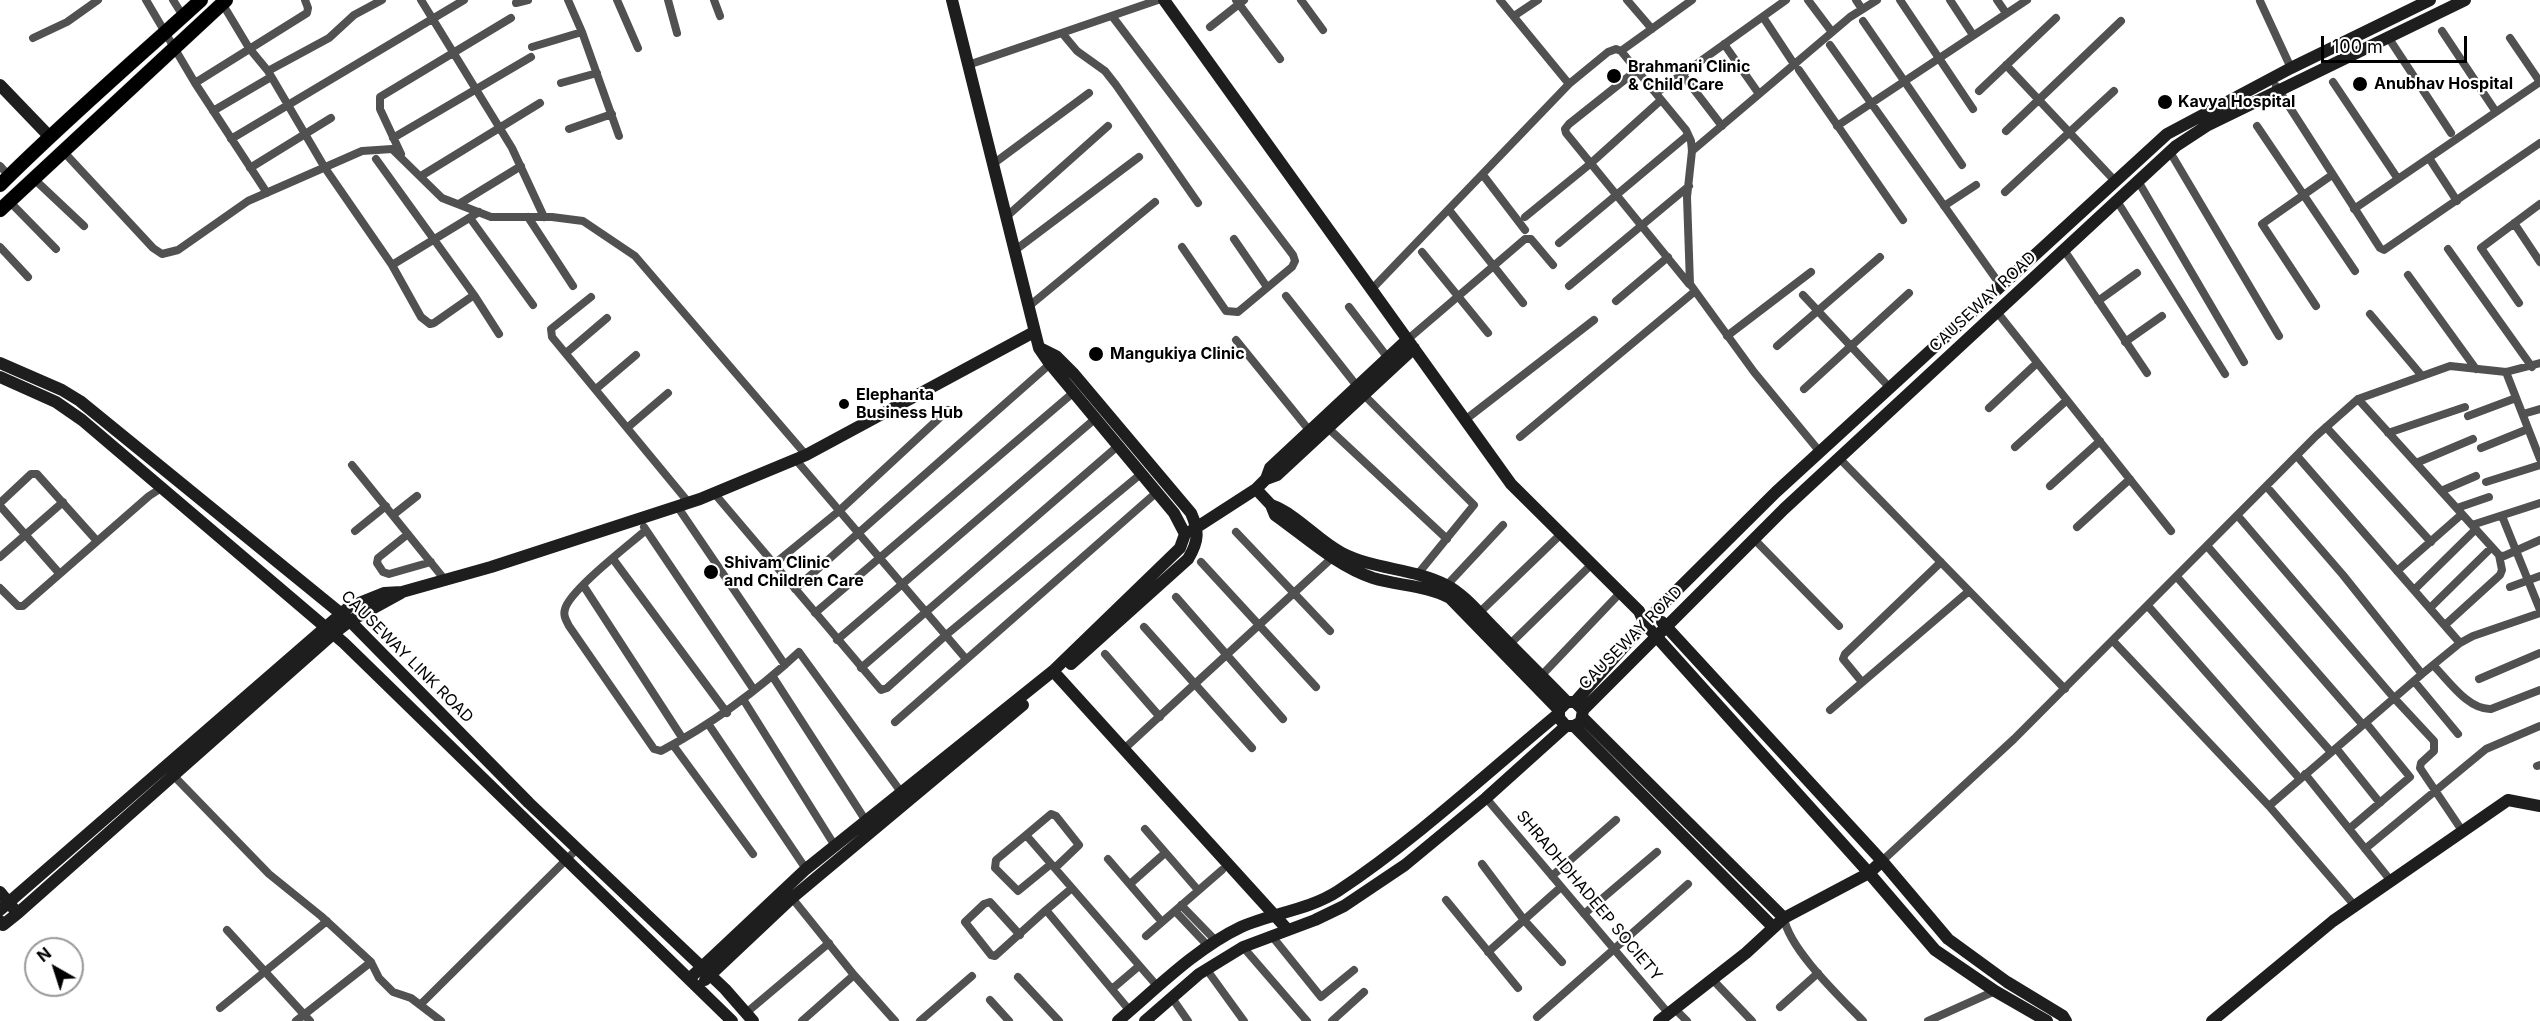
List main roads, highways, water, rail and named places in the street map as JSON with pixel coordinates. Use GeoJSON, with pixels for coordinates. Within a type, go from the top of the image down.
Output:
{"type":"FeatureCollection","features":[{"type":"Feature","properties":{"kind":"main road"},"geometry":{"type":"LineString","coordinates":[[3,176],[201,0]]}},
{"type":"Feature","properties":{"kind":"main road"},"geometry":{"type":"LineString","coordinates":[[5,205],[224,2]]}},
{"type":"Feature","properties":{"kind":"place","name":"Brahmani Clinic & Child Care"},"geometry":{"type":"Point","coordinates":[1614,76]}},
{"type":"Feature","properties":{"kind":"place","name":"Anubhav Hospital"},"geometry":{"type":"Point","coordinates":[2360,84]}},
{"type":"Feature","properties":{"kind":"place","name":"Kavya Hospital"},"geometry":{"type":"Point","coordinates":[2165,102]}},
{"type":"Feature","properties":{"kind":"place","name":"Mangukiya Clinic"},"geometry":{"type":"Point","coordinates":[1096,354]}},
{"type":"Feature","properties":{"kind":"place","name":"Elephanta Business Hub"},"geometry":{"type":"Point","coordinates":[844,404]}},
{"type":"Feature","properties":{"kind":"place","name":"Shivam Clinic and Children Care"},"geometry":{"type":"Point","coordinates":[711,572]}}]}
